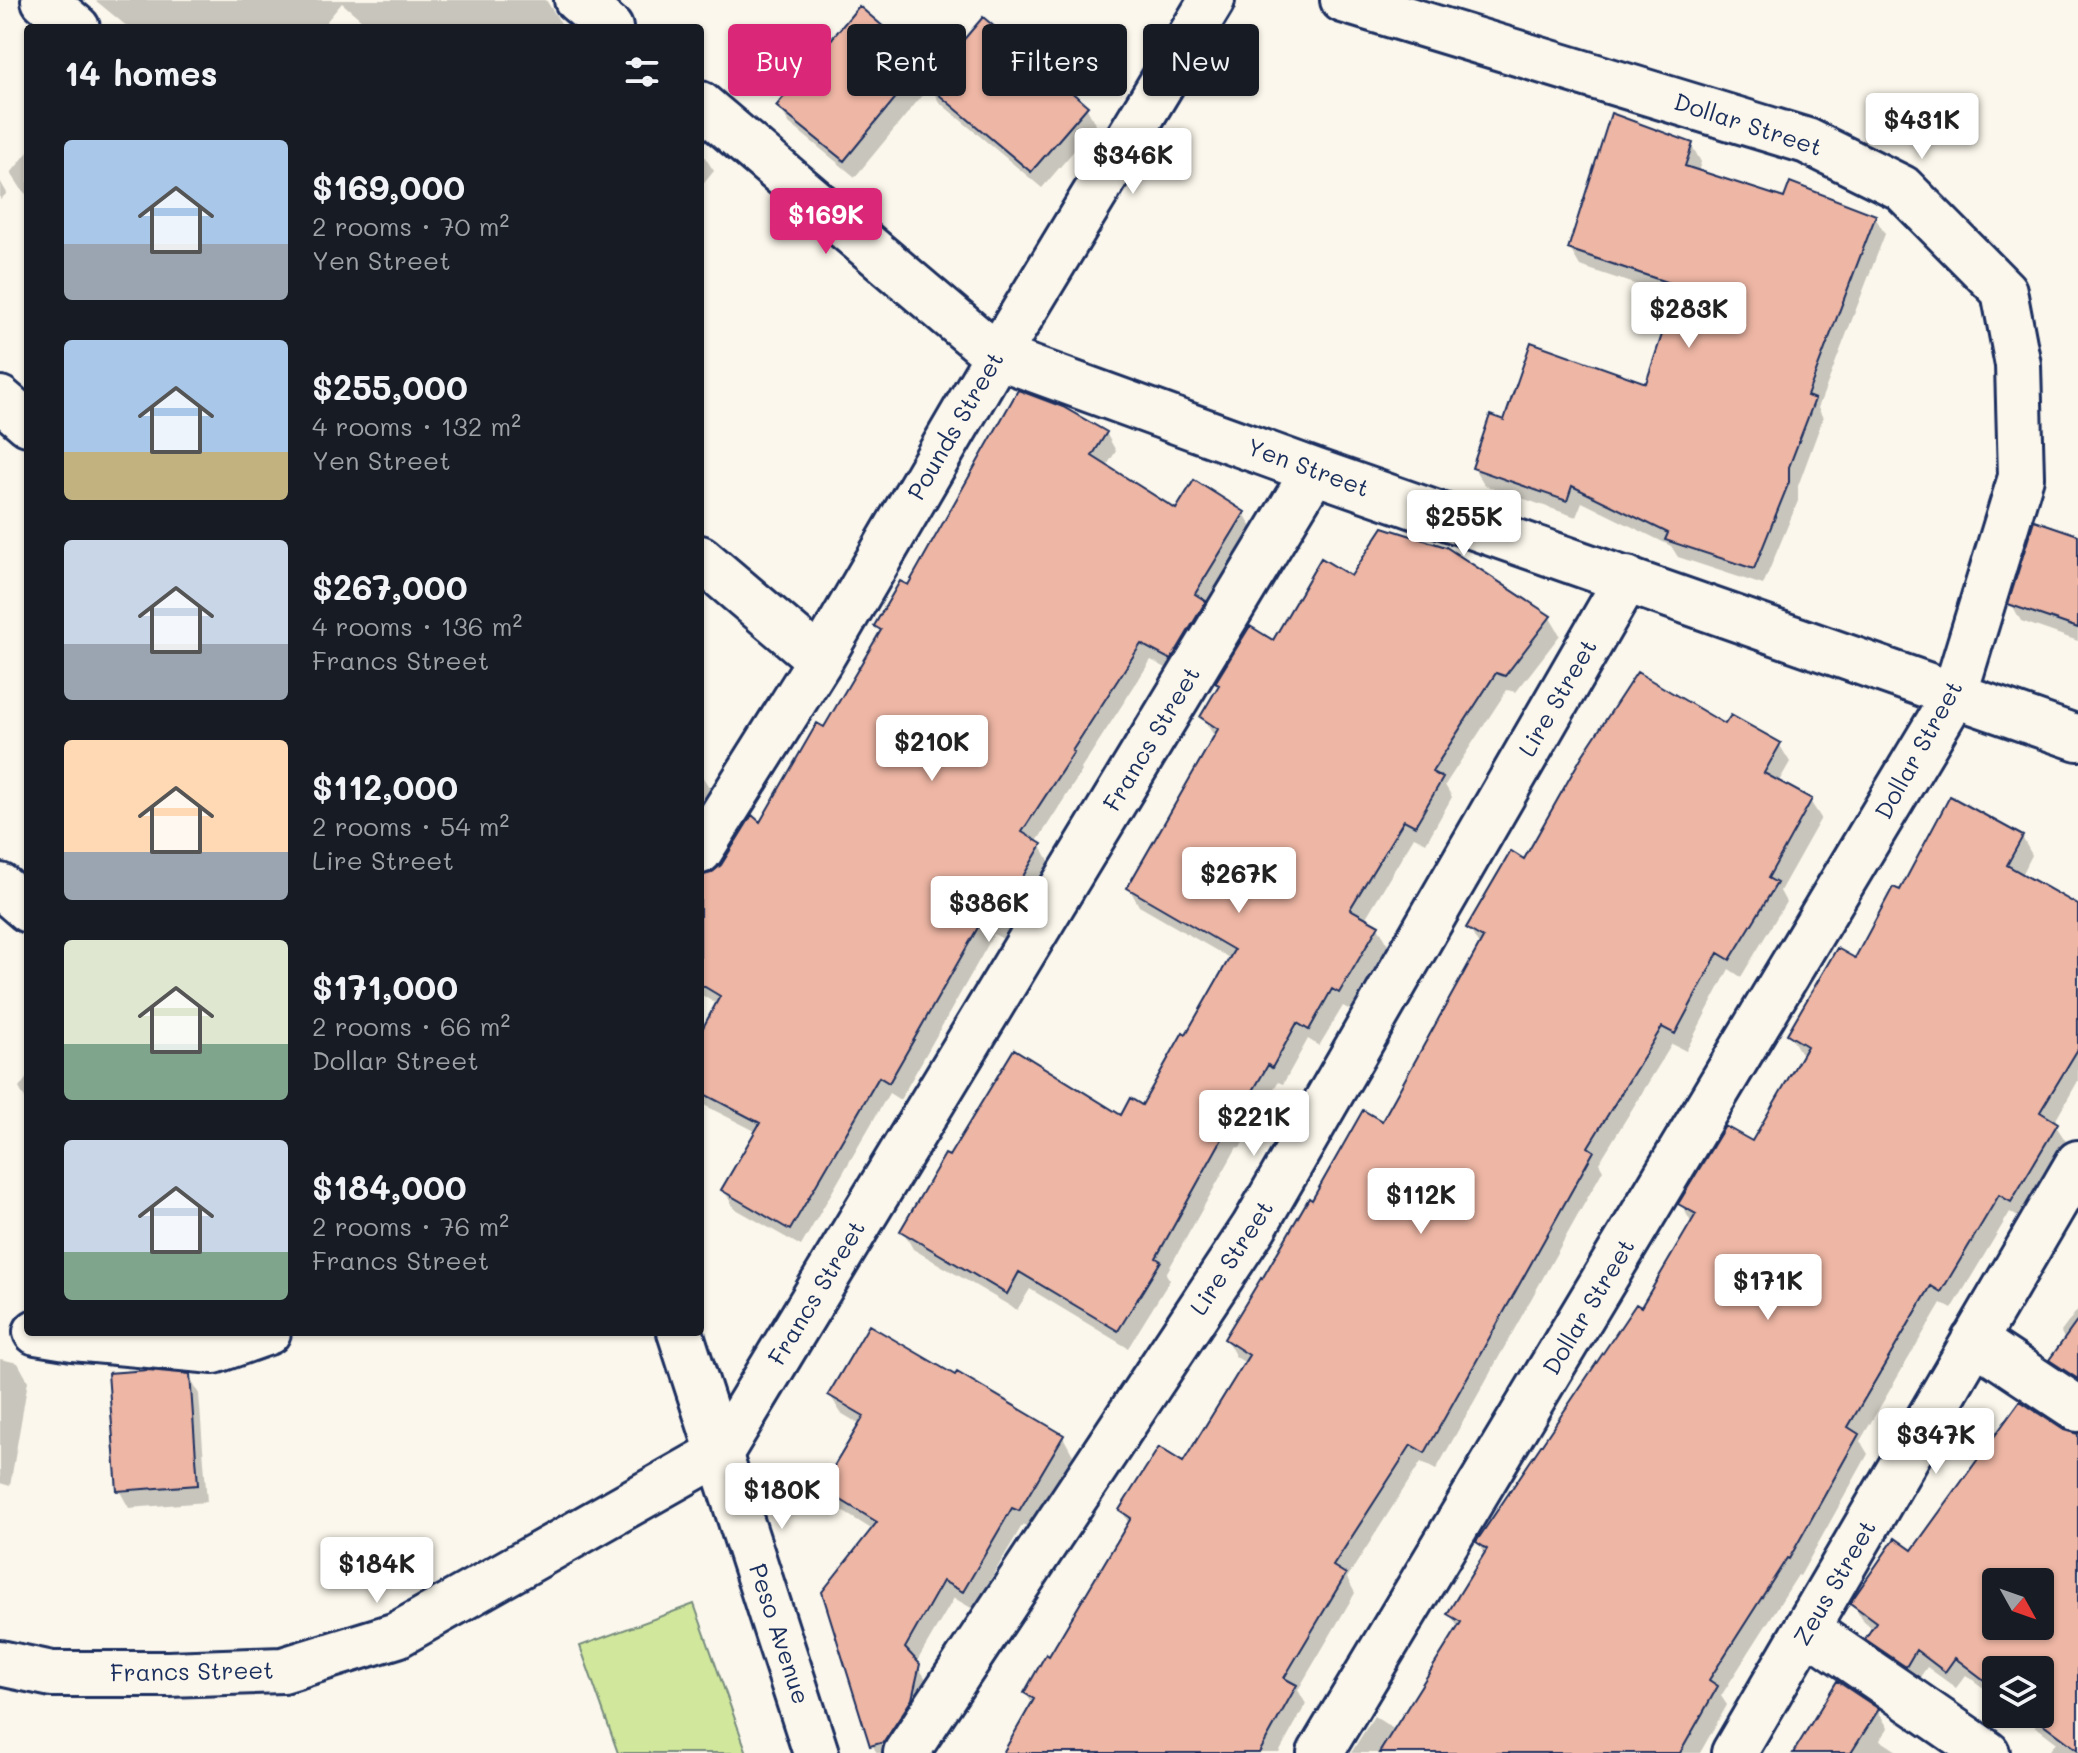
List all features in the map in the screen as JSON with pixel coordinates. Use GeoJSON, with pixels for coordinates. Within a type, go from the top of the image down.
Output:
{"type":"FeatureCollection","features":[{"type":"Feature","properties":{"kind":"street"},"geometry":{"type":"LineString","coordinates":[[44,0],[72,24]]}},
{"type":"Feature","properties":{"kind":"street"},"geometry":{"type":"LineString","coordinates":[[577,0],[605,24]]}},
{"type":"Feature","properties":{"kind":"street","name":"Pounds Street"},"geometry":{"type":"LineString","coordinates":[[704,845],[820,660],[997,356],[1212,0]]}},
{"type":"Feature","properties":{"kind":"street","name":"Dollar Street"},"geometry":{"type":"LineString","coordinates":[[1320,1753],[1954,696],[2021,477],[2018,365],[2004,291],[1902,188],[1807,141],[1343,0]]}},
{"type":"Feature","properties":{"kind":"street","name":"Yen Street"},"geometry":{"type":"LineString","coordinates":[[704,107],[997,356],[1314,471],[2078,738]]}},
{"type":"Feature","properties":{"kind":"street"},"geometry":{"type":"LineString","coordinates":[[0,399],[24,420]]}},
{"type":"Feature","properties":{"kind":"street","name":"Francs Street"},"geometry":{"type":"LineString","coordinates":[[0,1663],[52,1674],[283,1670],[397,1635],[721,1452],[1314,471]]}},
{"type":"Feature","properties":{"kind":"street"},"geometry":{"type":"LineString","coordinates":[[704,561],[820,660]]}},
{"type":"Feature","properties":{"kind":"street","name":"Lire Street"},"geometry":{"type":"LineString","coordinates":[[906,1753],[1254,1227],[1627,579]]}},
{"type":"Feature","properties":{"kind":"street"},"geometry":{"type":"LineString","coordinates":[[0,886],[24,907]]}},
{"type":"Feature","properties":{"kind":"street","name":"Zeus Street"},"geometry":{"type":"LineString","coordinates":[[1734,1753],[2078,1163]]}},
{"type":"Feature","properties":{"kind":"street"},"geometry":{"type":"LineString","coordinates":[[0,1326],[24,1330]]}},
{"type":"Feature","properties":{"kind":"street"},"geometry":{"type":"LineString","coordinates":[[61,1336],[214,1351],[257,1336]]}},
{"type":"Feature","properties":{"kind":"street","name":"Peso Avenue"},"geometry":{"type":"LineString","coordinates":[[681,1336],[816,1753]]}},
{"type":"Feature","properties":{"kind":"street"},"geometry":{"type":"LineString","coordinates":[[1974,1340],[2078,1409]]}},
{"type":"Feature","properties":{"kind":"street"},"geometry":{"type":"LineString","coordinates":[[1808,1630],[1987,1753]]}},
{"type":"Feature","properties":{"kind":"green space"},"geometry":{"type":"Polygon","coordinates":[[[694,1604],[747,1753],[618,1753],[580,1646],[694,1604]]]}},
{"type":"Feature","properties":{"kind":"building"},"geometry":{"type":"Polygon","coordinates":[[[859,6],[880,24],[847,24],[847,96],[897,96],[844,161],[776,106],[784,96],[831,96],[831,40],[859,6]]]}},
{"type":"Feature","properties":{"kind":"building"},"geometry":{"type":"Polygon","coordinates":[[[983,17],[991,24],[982,24],[982,96],[1076,96],[1088,106],[1031,172],[940,96],[966,96],[966,37],[983,17]]]}},
{"type":"Feature","properties":{"kind":"building"},"geometry":{"type":"Polygon","coordinates":[[[1611,113],[1693,143],[1685,166],[1784,198],[1790,182],[1876,215],[1807,396],[1815,399],[1789,467],[1789,482],[1754,569],[1665,540],[1668,533],[1572,486],[1567,501],[1472,468],[1490,415],[1504,420],[1531,342],[1646,383],[1678,286],[1568,249],[1611,113]]]}},
{"type":"Feature","properties":{"kind":"building"},"geometry":{"type":"Polygon","coordinates":[[[1018,390],[1063,407],[1107,432],[1092,456],[1176,509],[1194,480],[1245,512],[1195,594],[1206,601],[1171,660],[1141,644],[1072,751],[1022,832],[1042,844],[995,924],[984,917],[889,1083],[879,1077],[790,1230],[721,1190],[760,1123],[704,1094],[704,1026],[720,996],[704,986],[704,875],[721,865],[752,815],[760,822],[817,723],[824,727],[881,630],[874,626],[900,581],[908,585],[1018,390]]]}},
{"type":"Feature","properties":{"kind":"building"},"geometry":{"type":"Polygon","coordinates":[[[2034,520],[2078,535],[2078,628],[2008,604],[2034,520]]]}},
{"type":"Feature","properties":{"kind":"building"},"geometry":{"type":"Polygon","coordinates":[[[1383,527],[1446,547],[1551,616],[1505,676],[1496,673],[1432,772],[1443,778],[1415,826],[1404,820],[1350,909],[1379,925],[1339,993],[1332,989],[1309,1030],[1297,1023],[1272,1068],[1268,1065],[1229,1132],[1227,1130],[1156,1258],[1161,1261],[1118,1331],[1019,1272],[1007,1294],[900,1231],[945,1154],[949,1156],[1014,1049],[1121,1115],[1130,1098],[1142,1105],[1234,950],[1127,888],[1218,729],[1200,717],[1219,685],[1215,683],[1250,626],[1273,640],[1321,558],[1351,576],[1383,527]]]}},
{"type":"Feature","properties":{"kind":"building"},"geometry":{"type":"Polygon","coordinates":[[[1637,672],[1725,724],[1731,715],[1781,743],[1764,773],[1812,799],[1768,878],[1777,883],[1730,960],[1718,953],[1675,1034],[1662,1027],[1588,1147],[1594,1151],[1425,1453],[1411,1445],[1333,1566],[1346,1574],[1284,1678],[1297,1685],[1259,1753],[1003,1753],[1034,1699],[1024,1693],[1131,1518],[1119,1510],[1159,1447],[1183,1462],[1249,1355],[1224,1339],[1309,1198],[1312,1200],[1363,1110],[1382,1121],[1483,938],[1466,928],[1511,851],[1524,859],[1582,756],[1637,672]]]}},
{"type":"Feature","properties":{"kind":"building"},"geometry":{"type":"Polygon","coordinates":[[[1950,796],[2023,836],[2007,865],[2078,905],[2078,1049],[2040,1112],[2058,1123],[2011,1202],[1999,1195],[1941,1292],[1931,1286],[1848,1427],[1859,1434],[1789,1559],[1709,1680],[1718,1686],[1680,1753],[1379,1753],[1461,1622],[1447,1614],[1487,1549],[1476,1542],[1636,1304],[1641,1307],[1696,1214],[1678,1204],[1725,1126],[1752,1141],[1807,1046],[1787,1034],[1837,948],[1855,958],[1893,887],[1900,890],[1950,796]]]}},
{"type":"Feature","properties":{"kind":"building"},"geometry":{"type":"Polygon","coordinates":[[[2078,1320],[2078,1379],[2049,1360],[2078,1320]]]}},
{"type":"Feature","properties":{"kind":"building"},"geometry":{"type":"Polygon","coordinates":[[[869,1325],[1064,1435],[1019,1511],[1012,1508],[963,1592],[943,1581],[905,1648],[920,1664],[912,1699],[884,1742],[870,1746],[822,1592],[877,1522],[821,1488],[864,1416],[828,1395],[869,1325]]]}},
{"type":"Feature","properties":{"kind":"building"},"geometry":{"type":"Polygon","coordinates":[[[148,1370],[190,1374],[198,1485],[117,1491],[108,1373],[148,1370]]]}},
{"type":"Feature","properties":{"kind":"building"},"geometry":{"type":"Polygon","coordinates":[[[2020,1401],[2064,1430],[2078,1434],[2078,1750],[2049,1728],[2054,1728],[2054,1656],[1982,1656],[1982,1678],[1955,1658],[1945,1672],[1916,1650],[1906,1667],[1865,1639],[1876,1622],[1850,1603],[1895,1538],[1912,1550],[2020,1401]]]}},
{"type":"Feature","properties":{"kind":"building"},"geometry":{"type":"Polygon","coordinates":[[[1837,1681],[1879,1709],[1851,1753],[1793,1753],[1837,1681]]]}}]}
